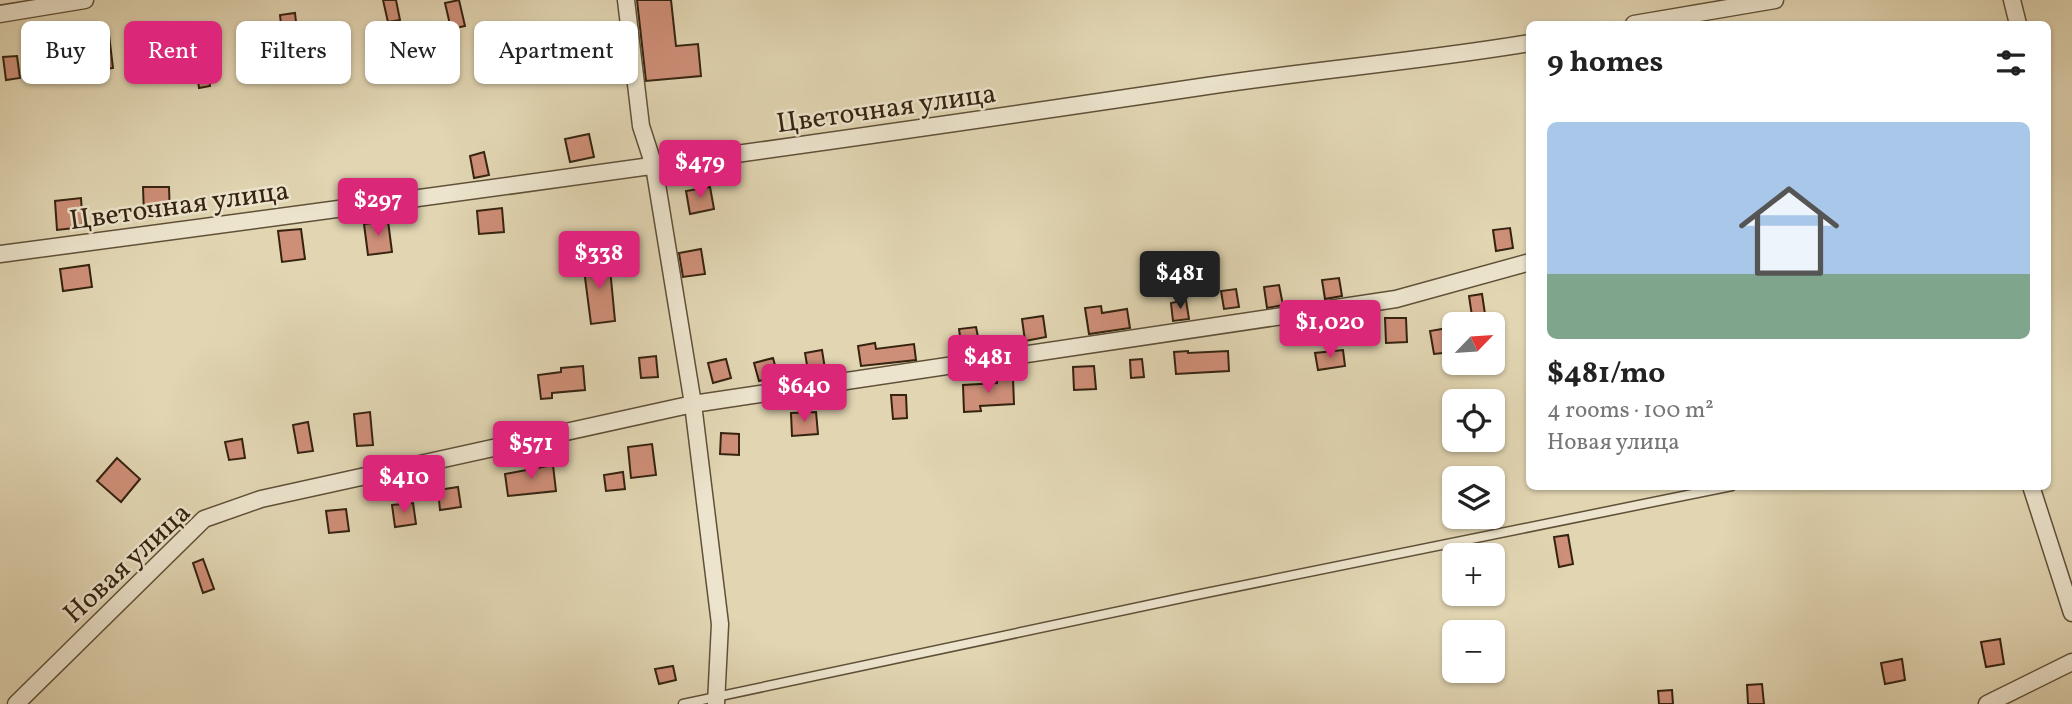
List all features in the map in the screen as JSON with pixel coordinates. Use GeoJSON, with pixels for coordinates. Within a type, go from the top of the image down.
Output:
{"type":"FeatureCollection","features":[{"type":"Feature","properties":{"kind":"street"},"geometry":{"type":"LineString","coordinates":[[0,14],[85,0]]}},
{"type":"Feature","properties":{"kind":"street"},"geometry":{"type":"LineString","coordinates":[[626,0],[641,127],[654,166],[693,404],[720,624],[716,701]]}},
{"type":"Feature","properties":{"kind":"street"},"geometry":{"type":"LineString","coordinates":[[1652,21],[1775,0]]}},
{"type":"Feature","properties":{"kind":"street"},"geometry":{"type":"LineString","coordinates":[[2012,0],[2017,21]]}},
{"type":"Feature","properties":{"kind":"street","name":"Цветочная улица"},"geometry":{"type":"LineString","coordinates":[[0,254],[654,166],[1301,72],[1526,44]]}},
{"type":"Feature","properties":{"kind":"street","name":"Новая улица"},"geometry":{"type":"LineString","coordinates":[[16,704],[204,519],[261,499],[693,404],[1396,299],[1526,262]]}},
{"type":"Feature","properties":{"kind":"street"},"geometry":{"type":"LineString","coordinates":[[2032,490],[2072,613]]}},
{"type":"Feature","properties":{"kind":"street"},"geometry":{"type":"LineString","coordinates":[[1987,704],[2072,662]]}},
{"type":"Feature","properties":{"kind":"lane"},"geometry":{"type":"LineString","coordinates":[[683,704],[716,701],[1191,596],[1712,490]]}},
{"type":"Feature","properties":{"kind":"building"},"geometry":{"type":"Polygon","coordinates":[[[383,0],[396,0],[400,20],[388,21],[383,0]]]}},
{"type":"Feature","properties":{"kind":"building"},"geometry":{"type":"Polygon","coordinates":[[[459,0],[465,26],[460,27],[460,21],[449,21],[445,3],[459,0]]]}},
{"type":"Feature","properties":{"kind":"building"},"geometry":{"type":"Polygon","coordinates":[[[637,0],[671,0],[676,46],[698,44],[701,76],[646,81],[637,0]]]}},
{"type":"Feature","properties":{"kind":"building"},"geometry":{"type":"Polygon","coordinates":[[[295,13],[296,21],[281,21],[280,15],[295,13]]]}},
{"type":"Feature","properties":{"kind":"building"},"geometry":{"type":"Polygon","coordinates":[[[110,43],[113,68],[110,68],[110,43]]]}},
{"type":"Feature","properties":{"kind":"building"},"geometry":{"type":"Polygon","coordinates":[[[17,56],[20,78],[6,80],[3,57],[17,56]]]}},
{"type":"Feature","properties":{"kind":"building"},"geometry":{"type":"Polygon","coordinates":[[[198,84],[210,84],[210,86],[199,88],[198,84]]]}},
{"type":"Feature","properties":{"kind":"building"},"geometry":{"type":"Polygon","coordinates":[[[589,134],[594,157],[570,162],[565,139],[589,134]]]}},
{"type":"Feature","properties":{"kind":"building"},"geometry":{"type":"Polygon","coordinates":[[[484,152],[489,175],[474,178],[470,156],[484,152]]]}},
{"type":"Feature","properties":{"kind":"building"},"geometry":{"type":"Polygon","coordinates":[[[143,187],[169,187],[170,216],[144,216],[143,187]]]}},
{"type":"Feature","properties":{"kind":"building"},"geometry":{"type":"Polygon","coordinates":[[[710,187],[714,209],[690,214],[686,191],[710,187]]]}},
{"type":"Feature","properties":{"kind":"building"},"geometry":{"type":"Polygon","coordinates":[[[81,198],[83,227],[57,230],[55,201],[81,198]]]}},
{"type":"Feature","properties":{"kind":"building"},"geometry":{"type":"Polygon","coordinates":[[[502,208],[504,232],[479,234],[477,211],[502,208]]]}},
{"type":"Feature","properties":{"kind":"building"},"geometry":{"type":"Polygon","coordinates":[[[388,221],[392,252],[368,255],[364,224],[388,221]]]}},
{"type":"Feature","properties":{"kind":"building"},"geometry":{"type":"Polygon","coordinates":[[[1510,228],[1513,248],[1496,251],[1493,230],[1510,228]]]}},
{"type":"Feature","properties":{"kind":"building"},"geometry":{"type":"Polygon","coordinates":[[[301,229],[305,259],[282,262],[278,231],[301,229]]]}},
{"type":"Feature","properties":{"kind":"building"},"geometry":{"type":"Polygon","coordinates":[[[701,249],[705,274],[683,277],[679,253],[701,249]]]}},
{"type":"Feature","properties":{"kind":"building"},"geometry":{"type":"Polygon","coordinates":[[[609,258],[615,321],[591,324],[583,262],[609,258]]]}},
{"type":"Feature","properties":{"kind":"building"},"geometry":{"type":"Polygon","coordinates":[[[89,265],[92,287],[63,291],[60,269],[89,265]]]}},
{"type":"Feature","properties":{"kind":"building"},"geometry":{"type":"Polygon","coordinates":[[[1339,278],[1342,296],[1325,299],[1322,280],[1339,278]]]}},
{"type":"Feature","properties":{"kind":"building"},"geometry":{"type":"Polygon","coordinates":[[[1279,285],[1283,305],[1267,308],[1264,287],[1279,285]]]}},
{"type":"Feature","properties":{"kind":"building"},"geometry":{"type":"Polygon","coordinates":[[[1236,289],[1239,307],[1224,309],[1221,291],[1236,289]]]}},
{"type":"Feature","properties":{"kind":"building"},"geometry":{"type":"Polygon","coordinates":[[[1482,294],[1485,312],[1471,312],[1469,296],[1482,294]]]}},
{"type":"Feature","properties":{"kind":"building"},"geometry":{"type":"Polygon","coordinates":[[[1186,300],[1189,319],[1173,321],[1171,303],[1186,300]]]}},
{"type":"Feature","properties":{"kind":"building"},"geometry":{"type":"Polygon","coordinates":[[[1101,306],[1102,313],[1127,309],[1130,328],[1089,334],[1085,308],[1101,306]]]}},
{"type":"Feature","properties":{"kind":"building"},"geometry":{"type":"Polygon","coordinates":[[[1043,316],[1046,337],[1025,341],[1022,319],[1043,316]]]}},
{"type":"Feature","properties":{"kind":"building"},"geometry":{"type":"Polygon","coordinates":[[[1385,318],[1406,318],[1407,342],[1386,343],[1385,318]]]}},
{"type":"Feature","properties":{"kind":"building"},"geometry":{"type":"Polygon","coordinates":[[[976,327],[980,347],[962,350],[959,329],[976,327]]]}},
{"type":"Feature","properties":{"kind":"building"},"geometry":{"type":"Polygon","coordinates":[[[1442,329],[1442,353],[1434,354],[1430,331],[1442,329]]]}},
{"type":"Feature","properties":{"kind":"building"},"geometry":{"type":"Polygon","coordinates":[[[875,343],[876,349],[914,344],[916,360],[861,366],[858,346],[875,343]]]}},
{"type":"Feature","properties":{"kind":"building"},"geometry":{"type":"Polygon","coordinates":[[[822,350],[825,369],[808,371],[805,353],[822,350]]]}},
{"type":"Feature","properties":{"kind":"building"},"geometry":{"type":"Polygon","coordinates":[[[1343,350],[1345,366],[1318,370],[1315,353],[1343,350]]]}},
{"type":"Feature","properties":{"kind":"building"},"geometry":{"type":"Polygon","coordinates":[[[1228,351],[1229,371],[1176,374],[1174,352],[1228,351]]]}},
{"type":"Feature","properties":{"kind":"building"},"geometry":{"type":"Polygon","coordinates":[[[656,356],[658,377],[641,378],[639,358],[656,356]]]}},
{"type":"Feature","properties":{"kind":"building"},"geometry":{"type":"Polygon","coordinates":[[[773,358],[778,376],[759,381],[754,363],[773,358]]]}},
{"type":"Feature","properties":{"kind":"building"},"geometry":{"type":"Polygon","coordinates":[[[726,359],[731,378],[713,383],[708,363],[726,359]]]}},
{"type":"Feature","properties":{"kind":"building"},"geometry":{"type":"Polygon","coordinates":[[[1142,359],[1144,377],[1131,378],[1130,360],[1142,359]]]}},
{"type":"Feature","properties":{"kind":"building"},"geometry":{"type":"Polygon","coordinates":[[[583,366],[585,390],[552,393],[552,398],[541,399],[538,375],[561,372],[561,368],[583,366]]]}},
{"type":"Feature","properties":{"kind":"building"},"geometry":{"type":"Polygon","coordinates":[[[1094,366],[1096,389],[1074,390],[1073,367],[1094,366]]]}},
{"type":"Feature","properties":{"kind":"building"},"geometry":{"type":"Polygon","coordinates":[[[1013,378],[1014,404],[980,406],[981,411],[964,412],[963,385],[997,383],[997,379],[1013,378]]]}},
{"type":"Feature","properties":{"kind":"building"},"geometry":{"type":"Polygon","coordinates":[[[891,395],[906,395],[907,418],[893,419],[891,395]]]}},
{"type":"Feature","properties":{"kind":"building"},"geometry":{"type":"Polygon","coordinates":[[[370,412],[373,445],[357,446],[354,414],[370,412]]]}},
{"type":"Feature","properties":{"kind":"building"},"geometry":{"type":"Polygon","coordinates":[[[816,412],[818,434],[792,436],[791,413],[816,412]]]}},
{"type":"Feature","properties":{"kind":"building"},"geometry":{"type":"Polygon","coordinates":[[[308,422],[313,451],[298,453],[293,425],[308,422]]]}},
{"type":"Feature","properties":{"kind":"building"},"geometry":{"type":"Polygon","coordinates":[[[721,433],[739,434],[739,455],[720,454],[721,433]]]}},
{"type":"Feature","properties":{"kind":"building"},"geometry":{"type":"Polygon","coordinates":[[[242,439],[245,458],[229,460],[225,442],[242,439]]]}},
{"type":"Feature","properties":{"kind":"building"},"geometry":{"type":"Polygon","coordinates":[[[652,444],[656,475],[631,478],[628,447],[652,444]]]}},
{"type":"Feature","properties":{"kind":"building"},"geometry":{"type":"Polygon","coordinates":[[[117,458],[140,479],[121,502],[97,481],[117,458]]]}},
{"type":"Feature","properties":{"kind":"building"},"geometry":{"type":"Polygon","coordinates":[[[553,465],[556,491],[508,496],[505,474],[553,465]]]}},
{"type":"Feature","properties":{"kind":"building"},"geometry":{"type":"Polygon","coordinates":[[[623,472],[625,489],[606,491],[604,475],[623,472]]]}},
{"type":"Feature","properties":{"kind":"building"},"geometry":{"type":"Polygon","coordinates":[[[458,487],[461,507],[440,510],[438,490],[458,487]]]}},
{"type":"Feature","properties":{"kind":"building"},"geometry":{"type":"Polygon","coordinates":[[[413,503],[416,524],[395,527],[392,505],[413,503]]]}},
{"type":"Feature","properties":{"kind":"building"},"geometry":{"type":"Polygon","coordinates":[[[346,509],[349,531],[329,533],[326,511],[346,509]]]}},
{"type":"Feature","properties":{"kind":"building"},"geometry":{"type":"Polygon","coordinates":[[[1568,535],[1573,564],[1559,567],[1554,537],[1568,535]]]}},
{"type":"Feature","properties":{"kind":"building"},"geometry":{"type":"Polygon","coordinates":[[[203,559],[214,589],[203,593],[193,563],[203,559]]]}},
{"type":"Feature","properties":{"kind":"building"},"geometry":{"type":"Polygon","coordinates":[[[2000,639],[2004,664],[1986,667],[1981,642],[2000,639]]]}},
{"type":"Feature","properties":{"kind":"building"},"geometry":{"type":"Polygon","coordinates":[[[1902,659],[1905,680],[1885,684],[1881,663],[1902,659]]]}},
{"type":"Feature","properties":{"kind":"building"},"geometry":{"type":"Polygon","coordinates":[[[673,666],[676,680],[659,684],[655,669],[673,666]]]}},
{"type":"Feature","properties":{"kind":"building"},"geometry":{"type":"Polygon","coordinates":[[[1762,684],[1764,704],[1748,704],[1747,685],[1762,684]]]}},
{"type":"Feature","properties":{"kind":"building"},"geometry":{"type":"Polygon","coordinates":[[[1672,690],[1673,704],[1659,704],[1658,691],[1672,690]]]}}]}
